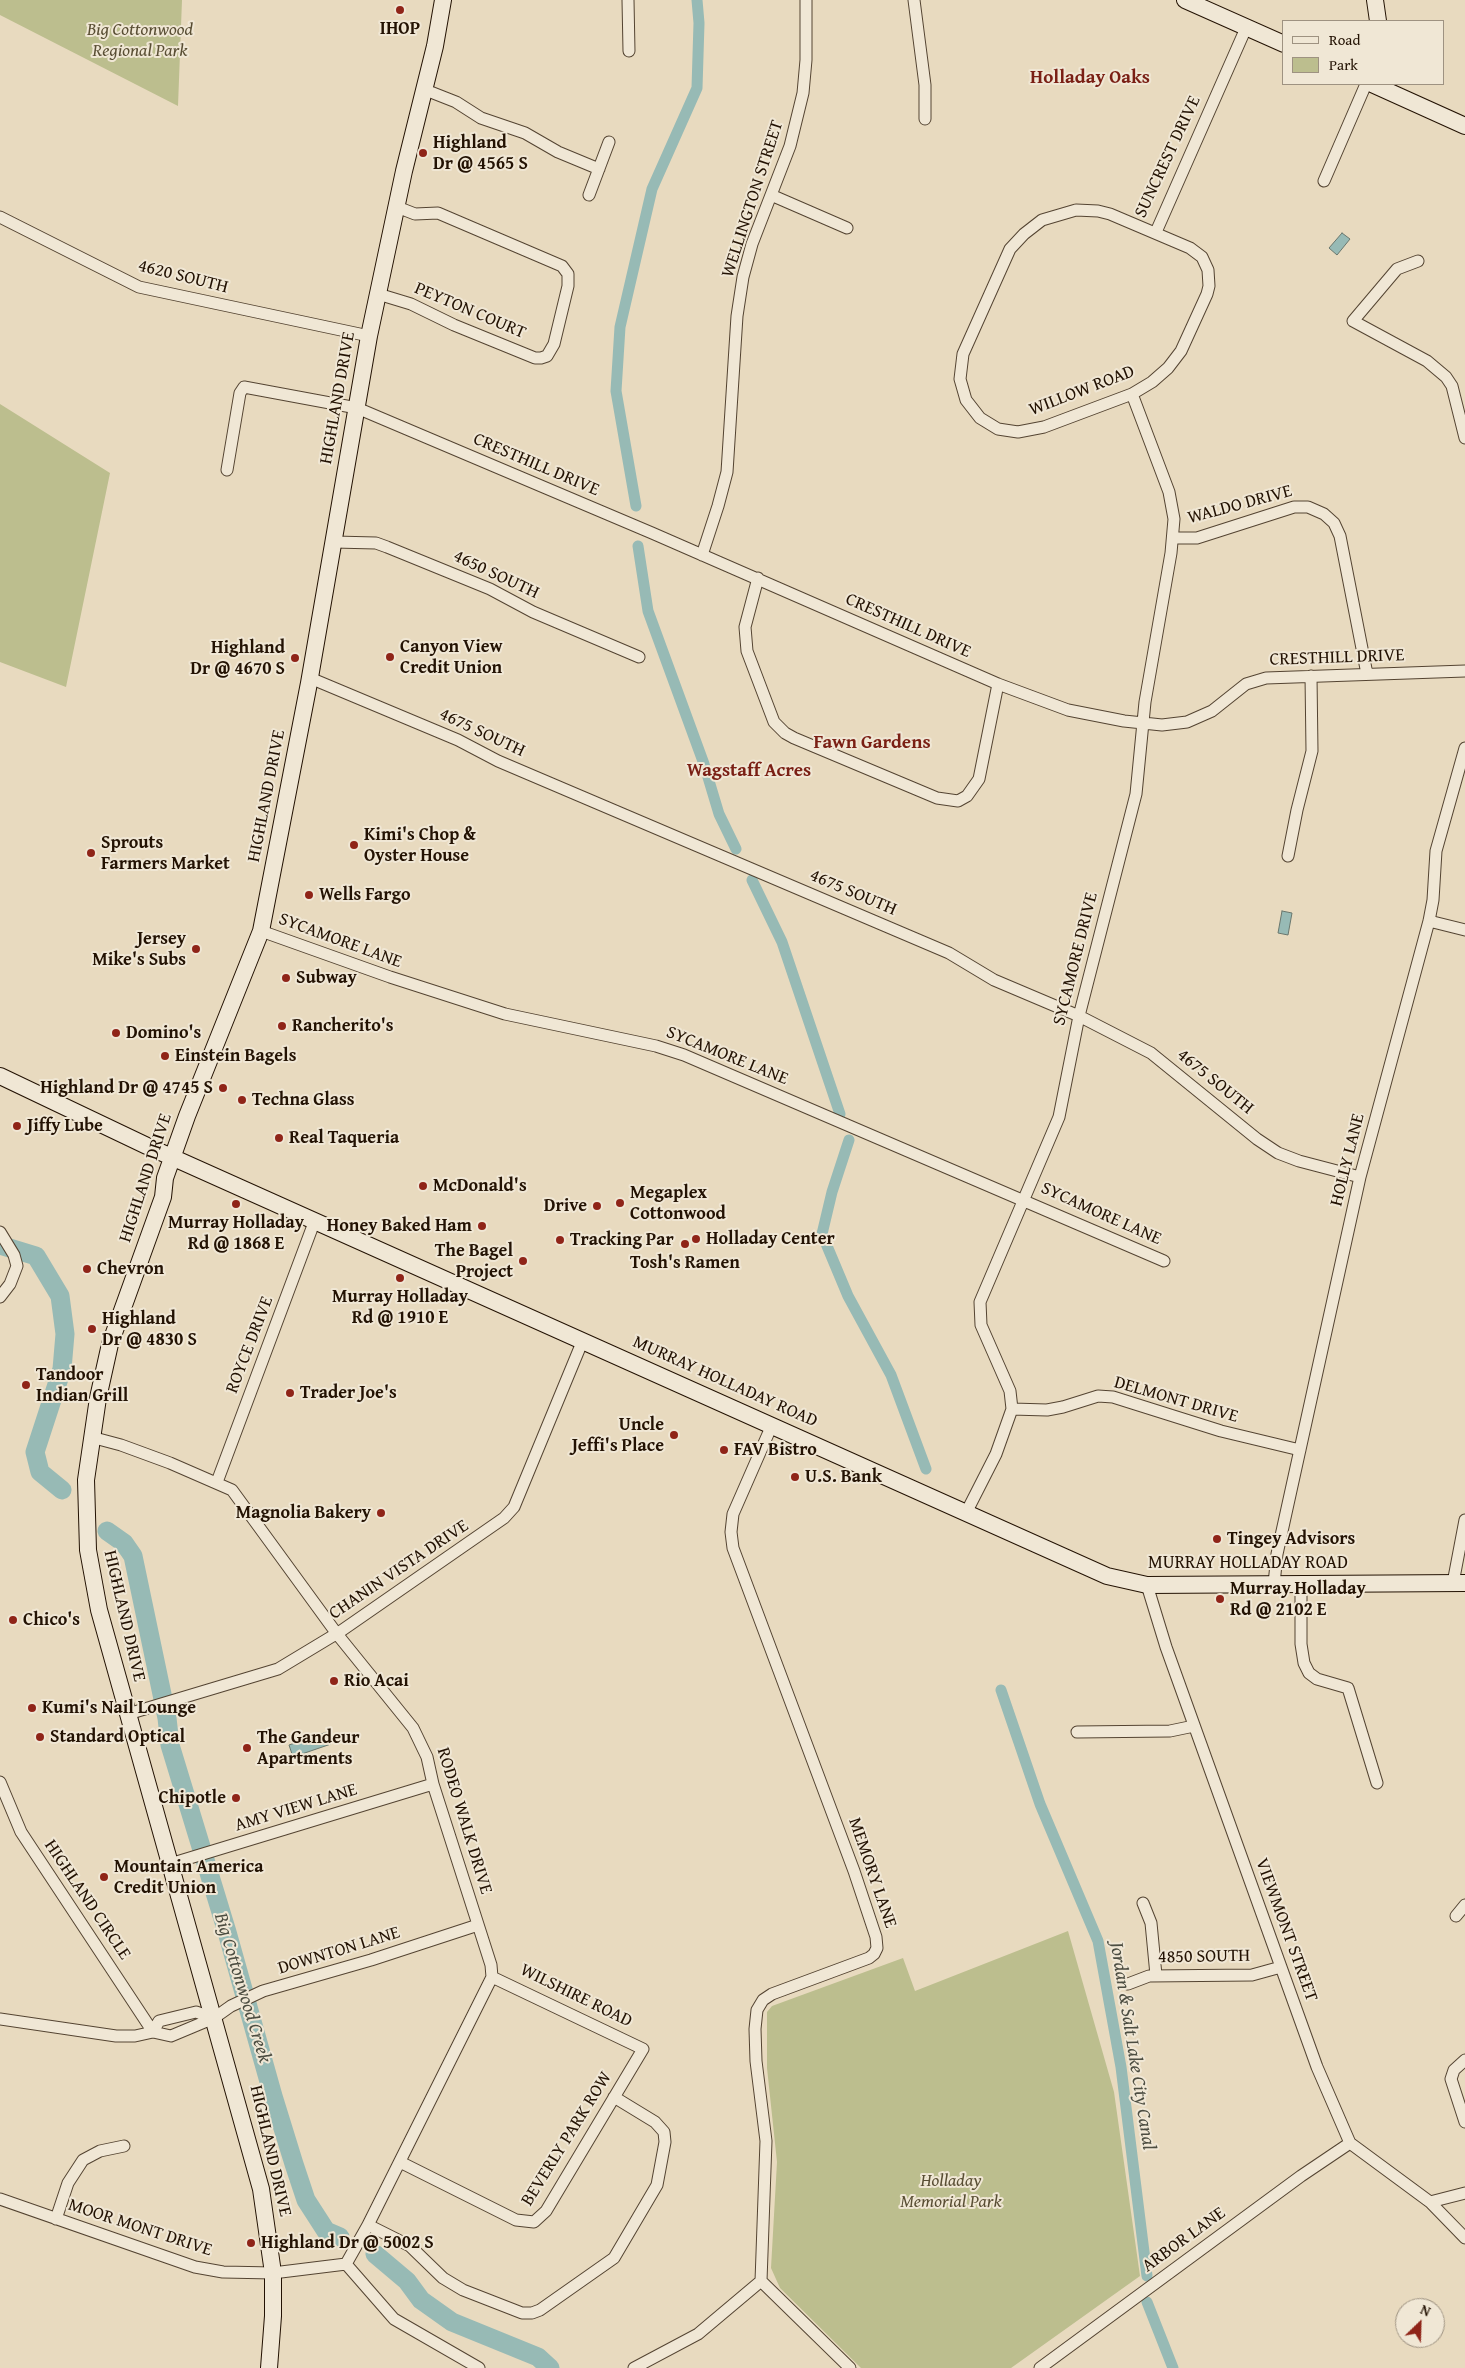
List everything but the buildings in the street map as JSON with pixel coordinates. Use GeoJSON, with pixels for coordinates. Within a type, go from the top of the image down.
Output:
{"type":"FeatureCollection","features":[{"type":"Feature","properties":{"kind":"main road","name":"HIGHLAND DRIVE"},"geometry":{"type":"LineString","coordinates":[[269,2368],[273,2324],[273,2273],[261,2188],[99,1610],[88,1550],[86,1496],[91,1437],[110,1344],[162,1197],[165,1178],[173,1156],[261,931],[310,678],[369,336],[423,89],[435,46],[443,0]]}},
{"type":"Feature","properties":{"kind":"main road"},"geometry":{"type":"LineString","coordinates":[[1184,0],[1282,43]]}},
{"type":"Feature","properties":{"kind":"main road"},"geometry":{"type":"LineString","coordinates":[[1375,0],[1378,20]]}},
{"type":"Feature","properties":{"kind":"main road"},"geometry":{"type":"LineString","coordinates":[[1375,85],[1465,126]]}},
{"type":"Feature","properties":{"kind":"main road","name":"MURRAY HOLLADAY ROAD"},"geometry":{"type":"LineString","coordinates":[[1,1079],[1107,1576],[1147,1585],[1459,1583]]}},
{"type":"Feature","properties":{"kind":"street"},"geometry":{"type":"LineString","coordinates":[[628,0],[629,51]]}},
{"type":"Feature","properties":{"kind":"street","name":"WELLINGTON STREET"},"geometry":{"type":"LineString","coordinates":[[702,555],[727,472],[735,340],[741,285],[752,244],[792,138],[803,93],[806,60],[806,0]]}},
{"type":"Feature","properties":{"kind":"street"},"geometry":{"type":"LineString","coordinates":[[914,0],[925,85],[925,119]]}},
{"type":"Feature","properties":{"kind":"street","name":"SUNCREST DRIVE"},"geometry":{"type":"LineString","coordinates":[[1008,432],[988,424],[972,410],[962,390],[959,370],[966,346],[1010,249],[1024,234],[1042,220],[1076,210],[1098,211],[1110,214],[1156,232],[1246,28]]}},
{"type":"Feature","properties":{"kind":"street"},"geometry":{"type":"LineString","coordinates":[[1324,181],[1375,85]]}},
{"type":"Feature","properties":{"kind":"street"},"geometry":{"type":"LineString","coordinates":[[423,89],[456,102],[481,118],[525,133],[558,152],[599,169]]}},
{"type":"Feature","properties":{"kind":"street"},"geometry":{"type":"LineString","coordinates":[[589,194],[610,142]]}},
{"type":"Feature","properties":{"kind":"street"},"geometry":{"type":"LineString","coordinates":[[771,195],[847,228]]}},
{"type":"Feature","properties":{"kind":"street","name":"PEYTON COURT"},"geometry":{"type":"LineString","coordinates":[[378,294],[411,304],[454,325],[535,358],[548,356],[554,344],[568,286],[569,279],[565,269],[444,216],[431,212],[415,214],[397,207]]}},
{"type":"Feature","properties":{"kind":"street","name":"4620 SOUTH"},"geometry":{"type":"LineString","coordinates":[[0,218],[139,287],[369,336]]}},
{"type":"Feature","properties":{"kind":"street","name":"WILLOW ROAD"},"geometry":{"type":"LineString","coordinates":[[1008,432],[1027,432],[1044,427],[1132,394],[1161,375],[1175,360],[1186,341],[1209,286],[1208,270],[1202,257],[1190,248],[1156,232]]}},
{"type":"Feature","properties":{"kind":"street"},"geometry":{"type":"LineString","coordinates":[[1418,261],[1397,269],[1353,321],[1427,361],[1446,377],[1452,386],[1465,438]]}},
{"type":"Feature","properties":{"kind":"street","name":"CRESTHILL DRIVE"},"geometry":{"type":"LineString","coordinates":[[227,470],[240,394],[244,387],[357,408],[758,578],[998,684],[1068,710],[1142,724],[1180,724],[1205,715],[1240,688],[1252,681],[1266,678],[1465,672]]}},
{"type":"Feature","properties":{"kind":"street","name":"SYCAMORE DRIVE"},"geometry":{"type":"LineString","coordinates":[[1012,1409],[1010,1391],[983,1332],[980,1308],[991,1273],[1059,1117],[1078,1016],[1133,809],[1142,724],[1174,538],[1174,519],[1169,492],[1132,394]]}},
{"type":"Feature","properties":{"kind":"street","name":"WALDO DRIVE"},"geometry":{"type":"LineString","coordinates":[[1174,538],[1197,538],[1294,507],[1308,506],[1324,514],[1334,523],[1340,536],[1367,674]]}},
{"type":"Feature","properties":{"kind":"street","name":"4650 SOUTH"},"geometry":{"type":"LineString","coordinates":[[334,542],[376,543],[387,547],[490,589],[533,612],[639,657]]}},
{"type":"Feature","properties":{"kind":"street"},"geometry":{"type":"LineString","coordinates":[[758,578],[745,627],[747,651],[774,722],[785,733],[794,738],[936,798],[958,801],[967,796],[980,779],[998,684]]}},
{"type":"Feature","properties":{"kind":"street"},"geometry":{"type":"LineString","coordinates":[[1288,856],[1296,810],[1312,751],[1311,676]]}},
{"type":"Feature","properties":{"kind":"street","name":"4675 SOUTH"},"geometry":{"type":"LineString","coordinates":[[310,678],[458,740],[498,761],[949,953],[994,980],[1078,1016],[1156,1056],[1278,1153],[1360,1177]]}},
{"type":"Feature","properties":{"kind":"street","name":"HOLLY LANE"},"geometry":{"type":"LineString","coordinates":[[1274,1584],[1277,1554],[1360,1177],[1429,921],[1433,900],[1436,851],[1465,748]]}},
{"type":"Feature","properties":{"kind":"street"},"geometry":{"type":"LineString","coordinates":[[1429,921],[1465,930]]}},
{"type":"Feature","properties":{"kind":"street","name":"SYCAMORE LANE"},"geometry":{"type":"LineString","coordinates":[[261,931],[407,983],[505,1014],[656,1046],[684,1055],[1164,1261]]}},
{"type":"Feature","properties":{"kind":"street","name":"ROYCE DRIVE"},"geometry":{"type":"LineString","coordinates":[[217,1482],[316,1220]]}},
{"type":"Feature","properties":{"kind":"street"},"geometry":{"type":"LineString","coordinates":[[0,1297],[17,1266],[14,1255],[2,1235]]}},
{"type":"Feature","properties":{"kind":"street","name":"CHANIN VISTA DRIVE"},"geometry":{"type":"LineString","coordinates":[[128,1714],[278,1669],[337,1634],[504,1518],[514,1507],[583,1340]]}},
{"type":"Feature","properties":{"kind":"street","name":"DELMONT DRIVE"},"geometry":{"type":"LineString","coordinates":[[1012,1409],[1046,1410],[1063,1408],[1093,1397],[1113,1397],[1221,1432],[1300,1450]]}},
{"type":"Feature","properties":{"kind":"street"},"geometry":{"type":"LineString","coordinates":[[966,1513],[996,1454],[1012,1409]]}},
{"type":"Feature","properties":{"kind":"street","name":"MEMORY LANE"},"geometry":{"type":"LineString","coordinates":[[761,2281],[766,2150],[756,2061],[755,2029],[757,2010],[763,2000],[772,1994],[869,1958],[877,1948],[876,1937],[854,1871],[738,1566],[733,1548],[731,1532],[733,1514],[772,1425]]}},
{"type":"Feature","properties":{"kind":"street","name":"RODEO WALK DRIVE"},"geometry":{"type":"LineString","coordinates":[[91,1437],[121,1445],[217,1482],[232,1490],[337,1634],[413,1728],[427,1757],[433,1784],[491,1965],[492,1977]]}},
{"type":"Feature","properties":{"kind":"street"},"geometry":{"type":"LineString","coordinates":[[1459,1583],[1465,1520]]}},
{"type":"Feature","properties":{"kind":"street"},"geometry":{"type":"LineString","coordinates":[[1301,1584],[1301,1644],[1304,1664],[1309,1673],[1317,1679],[1348,1688],[1377,1783]]}},
{"type":"Feature","properties":{"kind":"street","name":"VIEWMONT STREET"},"geometry":{"type":"LineString","coordinates":[[1147,1585],[1150,1602],[1317,2066],[1350,2143]]}},
{"type":"Feature","properties":{"kind":"street"},"geometry":{"type":"LineString","coordinates":[[1078,1732],[1170,1731],[1194,1726]]}},
{"type":"Feature","properties":{"kind":"street","name":"HIGHLAND CIRCLE"},"geometry":{"type":"LineString","coordinates":[[0,1782],[13,1816],[28,1844],[153,2032]]}},
{"type":"Feature","properties":{"kind":"street","name":"AMY VIEW LANE"},"geometry":{"type":"LineString","coordinates":[[170,1864],[433,1784]]}},
{"type":"Feature","properties":{"kind":"street"},"geometry":{"type":"LineString","coordinates":[[1143,1903],[1151,1923],[1156,1975]]}},
{"type":"Feature","properties":{"kind":"street"},"geometry":{"type":"LineString","coordinates":[[1456,1916],[1465,1906]]}},
{"type":"Feature","properties":{"kind":"street","name":"DOWNTON LANE"},"geometry":{"type":"LineString","coordinates":[[153,2032],[172,2036],[214,2018],[231,2006],[263,1991],[371,1960],[478,1925]]}},
{"type":"Feature","properties":{"kind":"street","name":"4850 SOUTH"},"geometry":{"type":"LineString","coordinates":[[1128,1984],[1156,1975],[1252,1975],[1281,1967]]}},
{"type":"Feature","properties":{"kind":"street"},"geometry":{"type":"LineString","coordinates":[[346,2264],[368,2225],[492,1977]]}},
{"type":"Feature","properties":{"kind":"street","name":"WILSHIRE ROAD"},"geometry":{"type":"LineString","coordinates":[[492,1977],[643,2049]]}},
{"type":"Feature","properties":{"kind":"street"},"geometry":{"type":"LineString","coordinates":[[0,2019],[116,2036],[135,2036],[153,2032],[159,2021],[196,2012],[214,2018]]}},
{"type":"Feature","properties":{"kind":"street","name":"BEVERLY PARK ROW"},"geometry":{"type":"LineString","coordinates":[[400,2162],[516,2220],[534,2222],[546,2212],[643,2049]]}},
{"type":"Feature","properties":{"kind":"street"},"geometry":{"type":"LineString","coordinates":[[1465,2060],[1454,2070],[1451,2079],[1465,2122]]}},
{"type":"Feature","properties":{"kind":"street"},"geometry":{"type":"LineString","coordinates":[[368,2225],[410,2246],[443,2278],[457,2286],[518,2312],[532,2313],[540,2310],[614,2258],[655,2189],[665,2142],[664,2132],[655,2122],[614,2097]]}},
{"type":"Feature","properties":{"kind":"street"},"geometry":{"type":"LineString","coordinates":[[1350,2143],[1430,2202],[1465,2238]]}},
{"type":"Feature","properties":{"kind":"street","name":"ARBOR LANE"},"geometry":{"type":"LineString","coordinates":[[1040,2368],[1056,2364],[1301,2176],[1350,2143]]}},
{"type":"Feature","properties":{"kind":"street"},"geometry":{"type":"LineString","coordinates":[[56,2219],[68,2183],[84,2160],[100,2151],[124,2146]]}},
{"type":"Feature","properties":{"kind":"street"},"geometry":{"type":"LineString","coordinates":[[1430,2202],[1465,2192]]}},
{"type":"Feature","properties":{"kind":"street","name":"MOOR MONT DRIVE"},"geometry":{"type":"LineString","coordinates":[[0,2199],[195,2267],[222,2272],[273,2273]]}},
{"type":"Feature","properties":{"kind":"street"},"geometry":{"type":"LineString","coordinates":[[273,2273],[346,2264]]}},
{"type":"Feature","properties":{"kind":"street"},"geometry":{"type":"LineString","coordinates":[[346,2264],[394,2319],[479,2368]]}},
{"type":"Feature","properties":{"kind":"street"},"geometry":{"type":"LineString","coordinates":[[634,2368],[698,2334],[761,2281],[850,2368]]}},
{"type":"Feature","properties":{"kind":"green space","name":"Big Cottonwood Regional Park"},"geometry":{"type":"Polygon","coordinates":[[[0,0],[182,0],[178,106],[0,15],[0,0]]]}},
{"type":"Feature","properties":{"kind":"green space"},"geometry":{"type":"Polygon","coordinates":[[[0,404],[110,473],[66,687],[0,662],[0,404]]]}},
{"type":"Feature","properties":{"kind":"green space","name":"Holladay Memorial Park"},"geometry":{"type":"Polygon","coordinates":[[[1068,1931],[1114,2092],[1140,2276],[1011,2368],[861,2368],[780,2288],[771,2268],[777,2162],[767,2068],[767,2012],[772,2006],[903,1958],[915,1991],[1068,1931]]]}},
{"type":"Feature","properties":{"kind":"water"},"geometry":{"type":"Polygon","coordinates":[[[1342,233],[1350,239],[1337,255],[1329,248],[1342,233]]]}},
{"type":"Feature","properties":{"kind":"water"},"geometry":{"type":"Polygon","coordinates":[[[1282,911],[1292,913],[1288,935],[1278,933],[1282,911]]]}},
{"type":"Feature","properties":{"kind":"water"},"geometry":{"type":"Polygon","coordinates":[[[327,1732],[331,1744],[293,1757],[289,1745],[327,1732]]]}},
{"type":"Feature","properties":{"kind":"waterway","name":"Jordan & Salt Lake City Canal"},"geometry":{"type":"LineString","coordinates":[[636,506],[616,391],[620,327],[652,189],[697,88],[699,23],[697,0]]}},
{"type":"Feature","properties":{"kind":"waterway","name":"Jordan & Salt Lake City Canal"},"geometry":{"type":"LineString","coordinates":[[638,546],[648,611],[704,764],[719,814],[736,849]]}},
{"type":"Feature","properties":{"kind":"waterway","name":"Jordan & Salt Lake City Canal"},"geometry":{"type":"LineString","coordinates":[[752,880],[782,942],[840,1114]]}},
{"type":"Feature","properties":{"kind":"waterway","name":"Jordan & Salt Lake City Canal"},"geometry":{"type":"LineString","coordinates":[[849,1140],[832,1192],[822,1234],[848,1296],[891,1375],[926,1469]]}},
{"type":"Feature","properties":{"kind":"waterway","name":"Big Cottonwood Creek"},"geometry":{"type":"LineString","coordinates":[[0,1245],[36,1256],[60,1296],[65,1334],[62,1369],[35,1452],[40,1472],[62,1490]]}},
{"type":"Feature","properties":{"kind":"waterway","name":"Big Cottonwood Creek"},"geometry":{"type":"LineString","coordinates":[[107,1531],[124,1543],[133,1556],[167,1718],[170,1745],[227,1932],[294,2164],[306,2200],[326,2231],[340,2237]]}},
{"type":"Feature","properties":{"kind":"waterway","name":"Jordan & Salt Lake City Canal"},"geometry":{"type":"LineString","coordinates":[[1001,1690],[1040,1804],[1098,1941],[1121,2067],[1147,2276]]}},
{"type":"Feature","properties":{"kind":"waterway","name":"Big Cottonwood Creek"},"geometry":{"type":"LineString","coordinates":[[375,2254],[407,2281],[421,2300],[452,2322],[538,2357],[550,2368]]}},
{"type":"Feature","properties":{"kind":"waterway","name":"Jordan & Salt Lake City Canal"},"geometry":{"type":"LineString","coordinates":[[1147,2302],[1173,2368]]}},
{"type":"Feature","properties":{"kind":"place","name":"IHOP"},"geometry":{"type":"Point","coordinates":[400,10]}},
{"type":"Feature","properties":{"kind":"place","name":"Highland Dr @ 4565 S"},"geometry":{"type":"Point","coordinates":[423,153]}},
{"type":"Feature","properties":{"kind":"place","name":"Canyon View Credit Union"},"geometry":{"type":"Point","coordinates":[390,657]}},
{"type":"Feature","properties":{"kind":"place","name":"Highland Dr @ 4670 S"},"geometry":{"type":"Point","coordinates":[295,658]}},
{"type":"Feature","properties":{"kind":"place","name":"Kimi's Chop & Oyster House"},"geometry":{"type":"Point","coordinates":[354,845]}},
{"type":"Feature","properties":{"kind":"place","name":"Sprouts Farmers Market"},"geometry":{"type":"Point","coordinates":[91,853]}},
{"type":"Feature","properties":{"kind":"place","name":"Wells Fargo"},"geometry":{"type":"Point","coordinates":[309,895]}},
{"type":"Feature","properties":{"kind":"place","name":"Jersey Mike's Subs"},"geometry":{"type":"Point","coordinates":[196,949]}},
{"type":"Feature","properties":{"kind":"place","name":"Subway"},"geometry":{"type":"Point","coordinates":[286,978]}},
{"type":"Feature","properties":{"kind":"place","name":"Rancherito's"},"geometry":{"type":"Point","coordinates":[282,1026]}},
{"type":"Feature","properties":{"kind":"place","name":"Domino's"},"geometry":{"type":"Point","coordinates":[116,1033]}},
{"type":"Feature","properties":{"kind":"place","name":"Einstein Bagels"},"geometry":{"type":"Point","coordinates":[165,1056]}},
{"type":"Feature","properties":{"kind":"place","name":"Highland Dr @ 4745 S"},"geometry":{"type":"Point","coordinates":[223,1088]}},
{"type":"Feature","properties":{"kind":"place","name":"Techna Glass"},"geometry":{"type":"Point","coordinates":[242,1100]}},
{"type":"Feature","properties":{"kind":"place","name":"Jiffy Lube"},"geometry":{"type":"Point","coordinates":[17,1126]}},
{"type":"Feature","properties":{"kind":"place","name":"Real Taqueria"},"geometry":{"type":"Point","coordinates":[279,1138]}},
{"type":"Feature","properties":{"kind":"place","name":"McDonald's"},"geometry":{"type":"Point","coordinates":[423,1186]}},
{"type":"Feature","properties":{"kind":"place","name":"Megaplex Cottonwood"},"geometry":{"type":"Point","coordinates":[620,1203]}},
{"type":"Feature","properties":{"kind":"place","name":"Murray Holladay Rd @ 1868 E"},"geometry":{"type":"Point","coordinates":[236,1204]}},
{"type":"Feature","properties":{"kind":"place","name":"Drive"},"geometry":{"type":"Point","coordinates":[597,1206]}},
{"type":"Feature","properties":{"kind":"place","name":"Honey Baked Ham"},"geometry":{"type":"Point","coordinates":[482,1226]}},
{"type":"Feature","properties":{"kind":"place","name":"Holladay Center"},"geometry":{"type":"Point","coordinates":[696,1239]}},
{"type":"Feature","properties":{"kind":"place","name":"Tracking Par"},"geometry":{"type":"Point","coordinates":[560,1240]}},
{"type":"Feature","properties":{"kind":"place","name":"Tosh's Ramen"},"geometry":{"type":"Point","coordinates":[685,1244]}},
{"type":"Feature","properties":{"kind":"place","name":"The Bagel Project"},"geometry":{"type":"Point","coordinates":[523,1261]}},
{"type":"Feature","properties":{"kind":"place","name":"Chevron"},"geometry":{"type":"Point","coordinates":[87,1269]}},
{"type":"Feature","properties":{"kind":"place","name":"Murray Holladay Rd @ 1910 E"},"geometry":{"type":"Point","coordinates":[400,1278]}},
{"type":"Feature","properties":{"kind":"place","name":"Highland Dr @ 4830 S"},"geometry":{"type":"Point","coordinates":[92,1329]}},
{"type":"Feature","properties":{"kind":"place","name":"Tandoor Indian Grill"},"geometry":{"type":"Point","coordinates":[26,1385]}},
{"type":"Feature","properties":{"kind":"place","name":"Trader Joe's"},"geometry":{"type":"Point","coordinates":[290,1393]}},
{"type":"Feature","properties":{"kind":"place","name":"Uncle Jeffi's Place"},"geometry":{"type":"Point","coordinates":[674,1435]}},
{"type":"Feature","properties":{"kind":"place","name":"FAV Bistro"},"geometry":{"type":"Point","coordinates":[724,1450]}},
{"type":"Feature","properties":{"kind":"place","name":"U.S. Bank"},"geometry":{"type":"Point","coordinates":[795,1477]}},
{"type":"Feature","properties":{"kind":"place","name":"Magnolia Bakery"},"geometry":{"type":"Point","coordinates":[381,1513]}},
{"type":"Feature","properties":{"kind":"place","name":"Tingey Advisors"},"geometry":{"type":"Point","coordinates":[1217,1539]}},
{"type":"Feature","properties":{"kind":"place","name":"Murray Holladay Rd @ 2102 E"},"geometry":{"type":"Point","coordinates":[1220,1599]}},
{"type":"Feature","properties":{"kind":"place","name":"Chico's"},"geometry":{"type":"Point","coordinates":[13,1620]}},
{"type":"Feature","properties":{"kind":"place","name":"Rio Acai"},"geometry":{"type":"Point","coordinates":[334,1681]}},
{"type":"Feature","properties":{"kind":"place","name":"Kumi's Nail Lounge"},"geometry":{"type":"Point","coordinates":[32,1708]}},
{"type":"Feature","properties":{"kind":"place","name":"Standard Optical"},"geometry":{"type":"Point","coordinates":[40,1737]}},
{"type":"Feature","properties":{"kind":"place","name":"The Gandeur Apartments"},"geometry":{"type":"Point","coordinates":[247,1748]}},
{"type":"Feature","properties":{"kind":"place","name":"Chipotle"},"geometry":{"type":"Point","coordinates":[236,1798]}},
{"type":"Feature","properties":{"kind":"place","name":"Mountain America Credit Union"},"geometry":{"type":"Point","coordinates":[104,1877]}},
{"type":"Feature","properties":{"kind":"place","name":"Highland Dr @ 5002 S"},"geometry":{"type":"Point","coordinates":[251,2243]}},
{"type":"Feature","properties":{"kind":"district","name":"Holladay Oaks"},"geometry":{"type":"Point","coordinates":[1090,78]}},
{"type":"Feature","properties":{"kind":"district","name":"Fawn Gardens"},"geometry":{"type":"Point","coordinates":[872,743]}},
{"type":"Feature","properties":{"kind":"district","name":"Wagstaff Acres"},"geometry":{"type":"Point","coordinates":[749,771]}}]}
